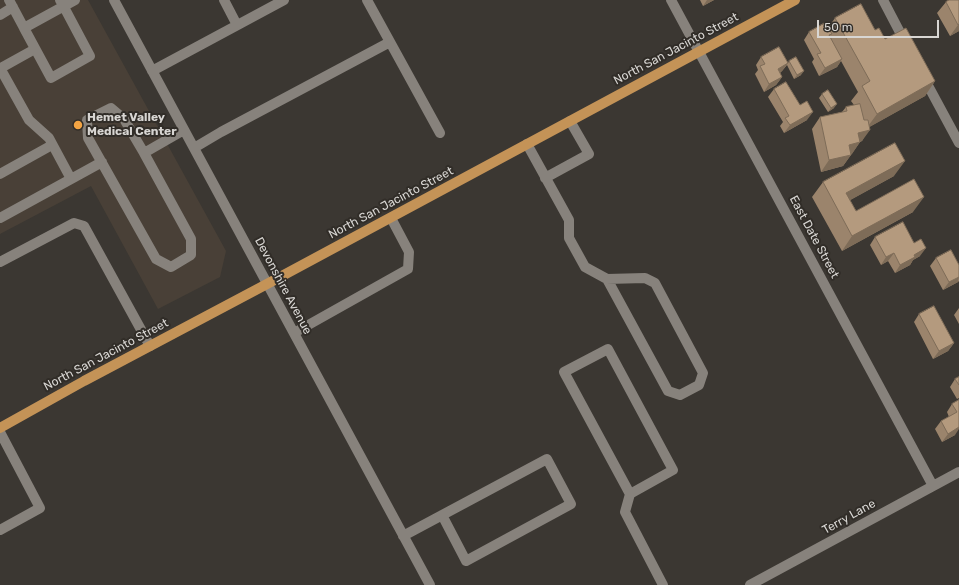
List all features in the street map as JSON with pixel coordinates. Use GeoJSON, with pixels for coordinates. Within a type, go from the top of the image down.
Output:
{"type":"FeatureCollection","features":[{"type":"Feature","properties":{"kind":"main road","name":"North San Jacinto Street"},"geometry":{"type":"LineString","coordinates":[[0,428],[84,381],[391,218],[795,0]]}},
{"type":"Feature","properties":{"kind":"street"},"geometry":{"type":"LineString","coordinates":[[24,28],[62,3],[75,0]]}},
{"type":"Feature","properties":{"kind":"street","name":"Devonshire Avenue"},"geometry":{"type":"LineString","coordinates":[[114,0],[430,585]]}},
{"type":"Feature","properties":{"kind":"street"},"geometry":{"type":"LineString","coordinates":[[224,0],[237,25]]}},
{"type":"Feature","properties":{"kind":"street"},"geometry":{"type":"LineString","coordinates":[[152,71],[284,0]]}},
{"type":"Feature","properties":{"kind":"street"},"geometry":{"type":"LineString","coordinates":[[368,0],[440,133]]}},
{"type":"Feature","properties":{"kind":"street","name":"East Date Street"},"geometry":{"type":"LineString","coordinates":[[671,0],[933,486]]}},
{"type":"Feature","properties":{"kind":"street"},"geometry":{"type":"LineString","coordinates":[[883,0],[912,54]]}},
{"type":"Feature","properties":{"kind":"street"},"geometry":{"type":"LineString","coordinates":[[0,14],[11,4],[51,78],[90,56],[62,3]]}},
{"type":"Feature","properties":{"kind":"street"},"geometry":{"type":"LineString","coordinates":[[194,148],[221,132],[390,42]]}},
{"type":"Feature","properties":{"kind":"street"},"geometry":{"type":"LineString","coordinates":[[35,49],[1,68],[29,120],[49,138],[71,179]]}},
{"type":"Feature","properties":{"kind":"street"},"geometry":{"type":"LineString","coordinates":[[919,68],[959,143]]}},
{"type":"Feature","properties":{"kind":"street"},"geometry":{"type":"LineString","coordinates":[[111,108],[124,119],[144,153],[191,239],[191,255],[171,267],[156,259],[88,138],[87,120],[111,108]]}},
{"type":"Feature","properties":{"kind":"street"},"geometry":{"type":"LineString","coordinates":[[545,178],[589,154],[570,121]]}},
{"type":"Feature","properties":{"kind":"street"},"geometry":{"type":"LineString","coordinates":[[144,153],[184,130]]}},
{"type":"Feature","properties":{"kind":"street"},"geometry":{"type":"LineString","coordinates":[[527,144],[569,220],[570,238],[585,267],[607,279],[646,278],[655,283],[703,373],[699,385],[680,395],[668,391],[607,279]]}},
{"type":"Feature","properties":{"kind":"street"},"geometry":{"type":"LineString","coordinates":[[0,174],[52,145]]}},
{"type":"Feature","properties":{"kind":"street"},"geometry":{"type":"LineString","coordinates":[[0,218],[102,162]]}},
{"type":"Feature","properties":{"kind":"street"},"geometry":{"type":"LineString","coordinates":[[294,333],[408,269],[409,252],[391,218]]}},
{"type":"Feature","properties":{"kind":"street"},"geometry":{"type":"LineString","coordinates":[[0,262],[74,223],[84,226],[150,346]]}},
{"type":"Feature","properties":{"kind":"street"},"geometry":{"type":"LineString","coordinates":[[630,494],[673,470],[608,349],[564,372],[630,494],[625,512],[663,585]]}},
{"type":"Feature","properties":{"kind":"street"},"geometry":{"type":"LineString","coordinates":[[0,432],[40,508],[0,530]]}},
{"type":"Feature","properties":{"kind":"street"},"geometry":{"type":"LineString","coordinates":[[404,536],[442,515],[547,459],[570,504],[466,561],[442,515]]}},
{"type":"Feature","properties":{"kind":"street","name":"Terry Lane"},"geometry":{"type":"LineString","coordinates":[[750,585],[959,472]]}},
{"type":"Feature","properties":{"kind":"shaded area","name":"Hemet Valley Medical Center"},"geometry":{"type":"Polygon","coordinates":[[[0,0],[88,0],[226,251],[220,277],[158,309],[91,186],[0,234],[0,0]]]}},
{"type":"Feature","properties":{"kind":"building"},"geometry":{"type":"Polygon","coordinates":[[[949,0],[959,0],[958,25],[946,2],[949,0]]]}},
{"type":"Feature","properties":{"kind":"building"},"geometry":{"type":"Polygon","coordinates":[[[861,4],[875,30],[879,28],[885,39],[906,28],[935,81],[877,114],[862,86],[870,81],[835,18],[861,4]]]}},
{"type":"Feature","properties":{"kind":"building"},"geometry":{"type":"Polygon","coordinates":[[[825,23],[832,34],[829,35],[842,59],[825,68],[817,54],[821,53],[809,32],[825,23]]]}},
{"type":"Feature","properties":{"kind":"building"},"geometry":{"type":"Polygon","coordinates":[[[779,47],[788,63],[778,69],[782,77],[769,84],[760,66],[765,64],[761,57],[779,47]]]}},
{"type":"Feature","properties":{"kind":"building"},"geometry":{"type":"Polygon","coordinates":[[[796,57],[804,71],[797,75],[789,61],[796,57]]]}},
{"type":"Feature","properties":{"kind":"building"},"geometry":{"type":"Polygon","coordinates":[[[786,82],[800,105],[807,101],[813,112],[790,125],[785,118],[789,116],[774,89],[786,82]]]}},
{"type":"Feature","properties":{"kind":"building"},"geometry":{"type":"Polygon","coordinates":[[[828,90],[837,104],[831,108],[822,94],[828,90]]]}},
{"type":"Feature","properties":{"kind":"building"},"geometry":{"type":"Polygon","coordinates":[[[860,104],[864,120],[868,120],[870,130],[858,133],[860,142],[849,145],[851,155],[829,160],[820,117],[847,111],[846,107],[860,104]]]}},
{"type":"Feature","properties":{"kind":"building"},"geometry":{"type":"Polygon","coordinates":[[[895,143],[905,161],[846,193],[856,211],[914,179],[924,197],[852,236],[823,182],[895,143]]]}},
{"type":"Feature","properties":{"kind":"building"},"geometry":{"type":"Polygon","coordinates":[[[903,222],[914,243],[921,239],[926,248],[914,255],[915,257],[900,265],[894,253],[886,257],[875,237],[903,222]]]}},
{"type":"Feature","properties":{"kind":"building"},"geometry":{"type":"Polygon","coordinates":[[[951,250],[959,265],[959,277],[949,282],[936,258],[951,250]]]}},
{"type":"Feature","properties":{"kind":"building"},"geometry":{"type":"Polygon","coordinates":[[[934,306],[954,343],[939,351],[919,314],[934,306]]]}},
{"type":"Feature","properties":{"kind":"building"},"geometry":{"type":"Polygon","coordinates":[[[959,377],[959,385],[955,379],[959,377]]]}},
{"type":"Feature","properties":{"kind":"building"},"geometry":{"type":"Polygon","coordinates":[[[959,400],[959,427],[948,434],[941,421],[957,412],[952,404],[959,400]]]}},
{"type":"Feature","properties":{"kind":"place","name":"Hemet Valley Medical Center"},"geometry":{"type":"Point","coordinates":[78,125]}}]}
